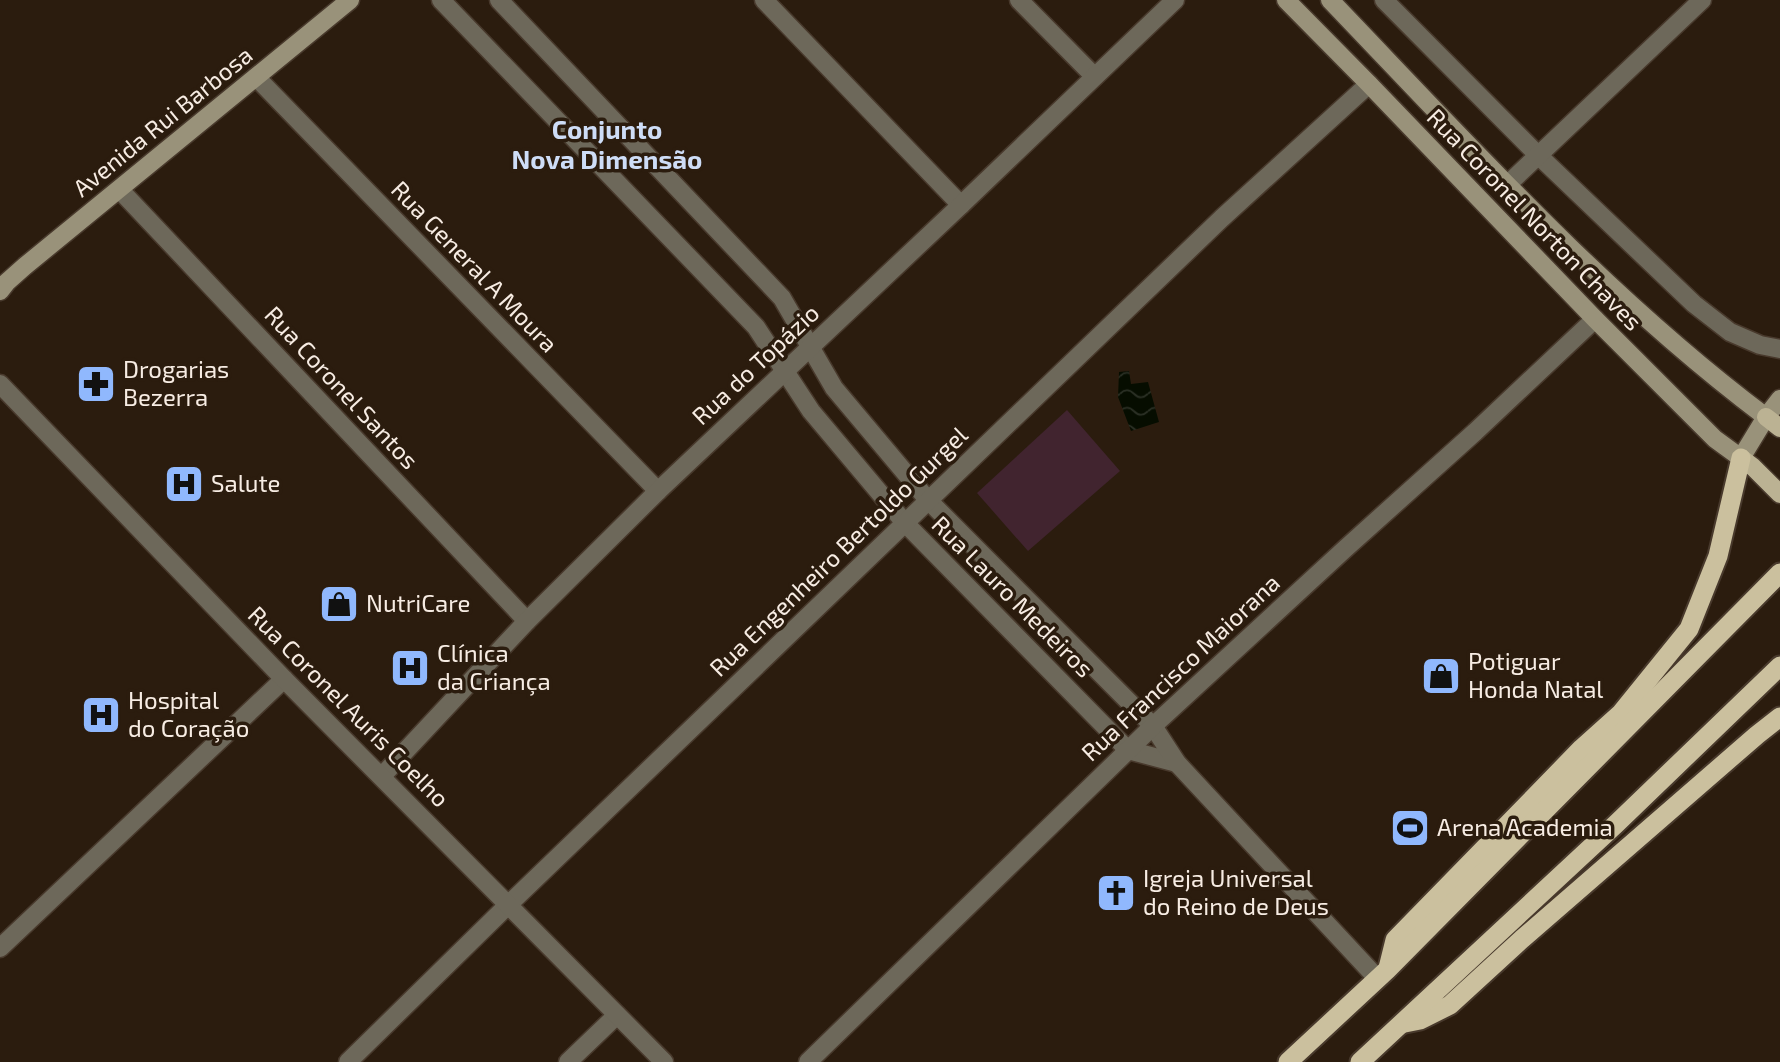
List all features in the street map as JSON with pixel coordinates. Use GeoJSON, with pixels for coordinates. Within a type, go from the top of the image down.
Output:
{"type":"FeatureCollection","features":[{"type":"Feature","properties":{"kind":"highway"},"geometry":{"type":"LineString","coordinates":[[1382,974],[1395,940],[1582,748],[1621,713],[1689,629],[1718,556],[1747,463]]}},
{"type":"Feature","properties":{"kind":"highway"},"geometry":{"type":"LineString","coordinates":[[1287,1062],[1382,974],[1780,573]]}},
{"type":"Feature","properties":{"kind":"highway"},"geometry":{"type":"LineString","coordinates":[[1360,1062],[1616,824],[1780,666]]}},
{"type":"Feature","properties":{"kind":"highway"},"geometry":{"type":"LineString","coordinates":[[1400,1024],[1420,1020],[1451,1005],[1522,939],[1780,717]]}},
{"type":"Feature","properties":{"kind":"main road","name":"Avenida Rui Barbosa"},"geometry":{"type":"LineString","coordinates":[[2,286],[349,0]]}},
{"type":"Feature","properties":{"kind":"main road","name":"Rua Coronel Norton Chaves"},"geometry":{"type":"LineString","coordinates":[[1286,0],[1595,319],[1715,439],[1747,463]]}},
{"type":"Feature","properties":{"kind":"main road","name":"Rua Coronel Norton Chaves"},"geometry":{"type":"LineString","coordinates":[[1330,0],[1507,185],[1650,323],[1773,422]]}},
{"type":"Feature","properties":{"kind":"main road"},"geometry":{"type":"LineString","coordinates":[[1780,399],[1773,422],[1747,463],[1780,494]]}},
{"type":"Feature","properties":{"kind":"street","name":"Rua Lauro Medeiros"},"geometry":{"type":"LineString","coordinates":[[441,0],[756,327],[811,411],[905,523],[1128,750]]}},
{"type":"Feature","properties":{"kind":"street","name":"Rua Lauro Medeiros"},"geometry":{"type":"LineString","coordinates":[[499,0],[782,298],[834,388],[928,500],[1153,726],[1177,763],[1382,974]]}},
{"type":"Feature","properties":{"kind":"street"},"geometry":{"type":"LineString","coordinates":[[764,0],[961,205]]}},
{"type":"Feature","properties":{"kind":"street"},"geometry":{"type":"LineString","coordinates":[[1019,0],[1094,76]]}},
{"type":"Feature","properties":{"kind":"street","name":"Rua do Topázio"},"geometry":{"type":"LineString","coordinates":[[382,776],[527,621],[658,491],[1175,0]]}},
{"type":"Feature","properties":{"kind":"street","name":"Rua Coronel Norton Chaves"},"geometry":{"type":"LineString","coordinates":[[1384,0],[1538,155],[1694,304],[1730,332],[1760,345],[1780,349]]}},
{"type":"Feature","properties":{"kind":"street"},"geometry":{"type":"LineString","coordinates":[[1507,185],[1702,0]]}},
{"type":"Feature","properties":{"kind":"street","name":"Rua General A Moura"},"geometry":{"type":"LineString","coordinates":[[256,77],[658,491]]}},
{"type":"Feature","properties":{"kind":"street","name":"Rua Engenheiro Bertoldo Gurgel"},"geometry":{"type":"LineString","coordinates":[[348,1062],[1222,218],[1369,84]]}},
{"type":"Feature","properties":{"kind":"street","name":"Rua Coronel Santos"},"geometry":{"type":"LineString","coordinates":[[120,190],[527,621]]}},
{"type":"Feature","properties":{"kind":"street","name":"Rua Francisco Maiorana"},"geometry":{"type":"LineString","coordinates":[[808,1062],[1153,726],[1595,319]]}},
{"type":"Feature","properties":{"kind":"street","name":"Rua Coronel Auris Coelho"},"geometry":{"type":"LineString","coordinates":[[0,384],[284,679],[664,1062]]}},
{"type":"Feature","properties":{"kind":"street"},"geometry":{"type":"LineString","coordinates":[[0,948],[284,679]]}},
{"type":"Feature","properties":{"kind":"street"},"geometry":{"type":"LineString","coordinates":[[1128,750],[1177,763]]}},
{"type":"Feature","properties":{"kind":"street"},"geometry":{"type":"LineString","coordinates":[[568,1062],[617,1015]]}},
{"type":"Feature","properties":{"kind":"shaded area"},"geometry":{"type":"Polygon","coordinates":[[[1067,410],[1120,471],[1028,551],[977,493],[1067,410]]]}},
{"type":"Feature","properties":{"kind":"water"},"geometry":{"type":"Polygon","coordinates":[[[1129,371],[1131,384],[1148,382],[1159,422],[1131,431],[1118,397],[1119,372],[1129,371]]]}},
{"type":"Feature","properties":{"kind":"place","name":"Drogarias Bezerra"},"geometry":{"type":"Point","coordinates":[96,384]}},
{"type":"Feature","properties":{"kind":"place","name":"Salute"},"geometry":{"type":"Point","coordinates":[184,484]}},
{"type":"Feature","properties":{"kind":"place","name":"NutriCare"},"geometry":{"type":"Point","coordinates":[339,604]}},
{"type":"Feature","properties":{"kind":"place","name":"Clínica da Criança"},"geometry":{"type":"Point","coordinates":[410,668]}},
{"type":"Feature","properties":{"kind":"place","name":"Potiguar Honda Natal"},"geometry":{"type":"Point","coordinates":[1441,676]}},
{"type":"Feature","properties":{"kind":"place","name":"Hospital do Coração"},"geometry":{"type":"Point","coordinates":[101,715]}},
{"type":"Feature","properties":{"kind":"place","name":"Arena Academia"},"geometry":{"type":"Point","coordinates":[1410,828]}},
{"type":"Feature","properties":{"kind":"place","name":"Igreja Universal do Reino de Deus"},"geometry":{"type":"Point","coordinates":[1116,893]}},
{"type":"Feature","properties":{"kind":"district","name":"Conjunto Nova Dimensão"},"geometry":{"type":"Point","coordinates":[607,145]}}]}
